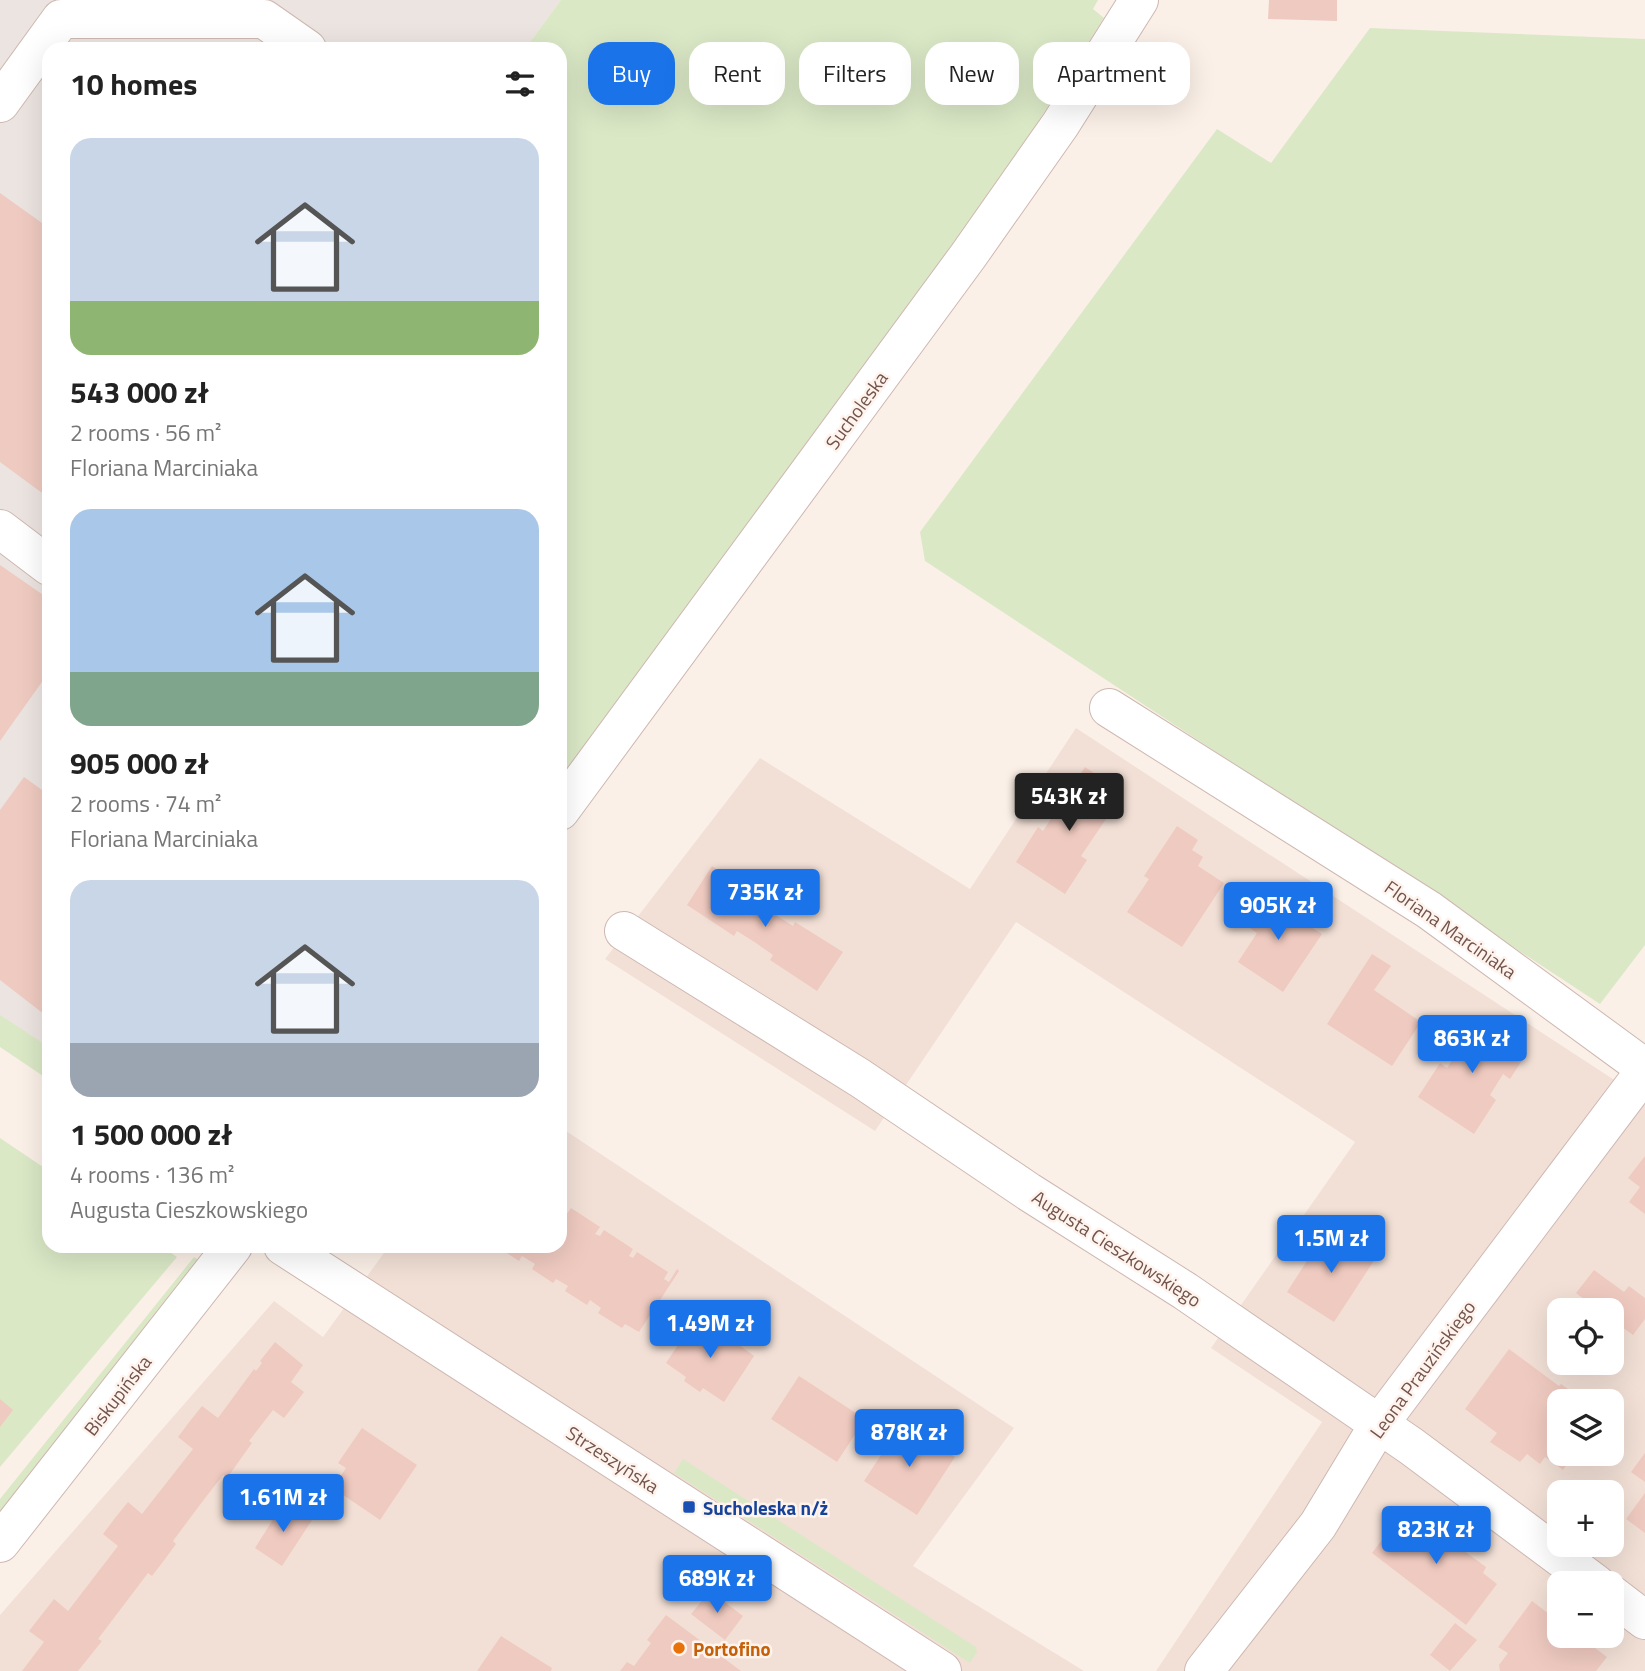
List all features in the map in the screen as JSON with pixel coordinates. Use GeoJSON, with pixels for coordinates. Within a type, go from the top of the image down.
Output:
{"type":"FeatureCollection","features":[{"type":"Feature","properties":{"kind":"street","name":"Sucholeska"},"geometry":{"type":"LineString","coordinates":[[567,801],[968,256],[1060,125],[1139,0]]}},
{"type":"Feature","properties":{"kind":"street"},"geometry":{"type":"LineString","coordinates":[[44,42],[61,19],[264,19],[296,42]]}},
{"type":"Feature","properties":{"kind":"street"},"geometry":{"type":"LineString","coordinates":[[0,103],[42,45]]}},
{"type":"Feature","properties":{"kind":"street"},"geometry":{"type":"LineString","coordinates":[[0,529],[42,561]]}},
{"type":"Feature","properties":{"kind":"street","name":"Floriana Marciniaka"},"geometry":{"type":"LineString","coordinates":[[1109,708],[1429,910],[1645,1069]]}},
{"type":"Feature","properties":{"kind":"street","name":"Augusta Cieszkowskiego"},"geometry":{"type":"LineString","coordinates":[[624,931],[860,1078],[1029,1192],[1185,1291],[1379,1424],[1578,1571]]}},
{"type":"Feature","properties":{"kind":"street","name":"Leona Prauzińskiego"},"geometry":{"type":"LineString","coordinates":[[1204,1671],[1318,1525],[1379,1424],[1645,1069]]}},
{"type":"Feature","properties":{"kind":"street","name":"Biskupińska"},"geometry":{"type":"LineString","coordinates":[[0,1543],[228,1253]]}},
{"type":"Feature","properties":{"kind":"street","name":"Strzeszyńska"},"geometry":{"type":"LineString","coordinates":[[294,1253],[942,1671]]}},
{"type":"Feature","properties":{"kind":"street"},"geometry":{"type":"LineString","coordinates":[[1624,1604],[1645,1620]]}},
{"type":"Feature","properties":{"kind":"shaded area"},"geometry":{"type":"Polygon","coordinates":[[[0,0],[561,0],[530,42],[42,42],[42,1043],[0,1016],[0,0]]]}},
{"type":"Feature","properties":{"kind":"shaded area"},"geometry":{"type":"Polygon","coordinates":[[[1076,728],[1645,1100],[1645,1671],[1156,1671],[1322,1422],[1211,1348],[1355,1142],[1016,922],[875,1131],[605,959],[760,758],[970,889],[1076,728]]]}},
{"type":"Feature","properties":{"kind":"shaded area"},"geometry":{"type":"Polygon","coordinates":[[[567,1132],[1014,1428],[913,1566],[1084,1671],[0,1671],[0,1615],[274,1301],[323,1337],[384,1253],[567,1253],[567,1132]]]}},
{"type":"Feature","properties":{"kind":"green space"},"geometry":{"type":"Polygon","coordinates":[[[561,0],[1098,0],[1093,9],[1104,18],[1089,42],[1033,42],[1033,105],[1049,105],[1024,144],[885,341],[567,769],[567,42],[530,42],[561,0]]]}},
{"type":"Feature","properties":{"kind":"green space"},"geometry":{"type":"Polygon","coordinates":[[[1370,28],[1645,39],[1645,945],[1600,1004],[925,561],[920,532],[1217,129],[1271,163],[1370,28]]]}},
{"type":"Feature","properties":{"kind":"green space"},"geometry":{"type":"Polygon","coordinates":[[[0,1015],[42,1042],[42,1075],[0,1047],[0,1015]]]}},
{"type":"Feature","properties":{"kind":"green space"},"geometry":{"type":"Polygon","coordinates":[[[0,1138],[42,1166],[42,1253],[171,1253],[177,1257],[0,1467],[0,1138]]]}},
{"type":"Feature","properties":{"kind":"green space"},"geometry":{"type":"Polygon","coordinates":[[[194,1257],[199,1260],[0,1512],[0,1499],[194,1257]]]}},
{"type":"Feature","properties":{"kind":"green space"},"geometry":{"type":"Polygon","coordinates":[[[683,1459],[976,1647],[977,1652],[970,1663],[674,1473],[683,1459]]]}},
{"type":"Feature","properties":{"kind":"building"},"geometry":{"type":"Polygon","coordinates":[[[1269,0],[1337,0],[1337,21],[1268,19],[1269,0]]]}},
{"type":"Feature","properties":{"kind":"building"},"geometry":{"type":"Polygon","coordinates":[[[0,193],[42,223],[42,493],[0,462],[0,193]]]}},
{"type":"Feature","properties":{"kind":"building"},"geometry":{"type":"Polygon","coordinates":[[[0,565],[42,594],[42,682],[0,741],[0,565]]]}},
{"type":"Feature","properties":{"kind":"building"},"geometry":{"type":"Polygon","coordinates":[[[1085,767],[1118,789],[1100,815],[1106,819],[1081,856],[1087,860],[1065,894],[1016,862],[1038,827],[1043,831],[1085,767]]]}},
{"type":"Feature","properties":{"kind":"building"},"geometry":{"type":"Polygon","coordinates":[[[24,777],[42,790],[42,1013],[0,980],[0,810],[24,777]]]}},
{"type":"Feature","properties":{"kind":"building"},"geometry":{"type":"Polygon","coordinates":[[[1177,826],[1198,840],[1192,850],[1203,857],[1198,866],[1224,883],[1182,947],[1127,912],[1149,879],[1144,876],[1177,826]]]}},
{"type":"Feature","properties":{"kind":"building"},"geometry":{"type":"Polygon","coordinates":[[[712,866],[759,897],[756,902],[793,926],[795,922],[843,952],[817,991],[770,960],[773,955],[756,943],[737,931],[734,936],[687,905],[712,866]]]}},
{"type":"Feature","properties":{"kind":"building"},"geometry":{"type":"Polygon","coordinates":[[[1271,889],[1291,903],[1286,911],[1322,934],[1283,992],[1238,962],[1257,933],[1247,926],[1271,889]]]}},
{"type":"Feature","properties":{"kind":"building"},"geometry":{"type":"Polygon","coordinates":[[[1372,954],[1391,966],[1374,990],[1421,1022],[1392,1066],[1327,1024],[1372,954]]]}},
{"type":"Feature","properties":{"kind":"building"},"geometry":{"type":"Polygon","coordinates":[[[1472,1016],[1527,1053],[1510,1079],[1503,1074],[1490,1095],[1496,1100],[1474,1134],[1418,1097],[1440,1063],[1447,1068],[1461,1046],[1455,1042],[1472,1016]]]}},
{"type":"Feature","properties":{"kind":"building"},"geometry":{"type":"Polygon","coordinates":[[[1645,1156],[1645,1214],[1629,1202],[1640,1187],[1628,1178],[1645,1156]]]}},
{"type":"Feature","properties":{"kind":"building"},"geometry":{"type":"Polygon","coordinates":[[[571,1208],[600,1227],[595,1234],[600,1236],[604,1230],[633,1249],[629,1256],[633,1258],[637,1252],[668,1272],[664,1279],[669,1282],[677,1269],[679,1271],[639,1332],[625,1324],[622,1328],[598,1313],[601,1308],[590,1300],[587,1305],[565,1291],[568,1286],[556,1279],[553,1283],[532,1269],[535,1264],[522,1256],[519,1261],[507,1253],[567,1253],[567,1214],[571,1208]]]}},
{"type":"Feature","properties":{"kind":"building"},"geometry":{"type":"Polygon","coordinates":[[[1328,1228],[1375,1259],[1334,1322],[1287,1292],[1328,1228]]]}},
{"type":"Feature","properties":{"kind":"building"},"geometry":{"type":"Polygon","coordinates":[[[1594,1270],[1624,1292],[1629,1286],[1645,1298],[1645,1319],[1633,1335],[1624,1329],[1624,1298],[1583,1298],[1576,1293],[1594,1270]]]}},
{"type":"Feature","properties":{"kind":"building"},"geometry":{"type":"Polygon","coordinates":[[[696,1318],[716,1332],[718,1329],[754,1356],[724,1402],[703,1388],[700,1392],[684,1381],[686,1377],[666,1363],[696,1318]]]}},
{"type":"Feature","properties":{"kind":"building"},"geometry":{"type":"Polygon","coordinates":[[[275,1342],[303,1365],[291,1382],[304,1392],[284,1418],[273,1410],[249,1441],[252,1443],[227,1478],[223,1475],[199,1506],[173,1541],[176,1544],[152,1576],[148,1573],[98,1639],[102,1641],[78,1671],[22,1671],[44,1642],[29,1631],[54,1599],[68,1611],[118,1546],[103,1534],[115,1518],[128,1502],[142,1514],[193,1449],[178,1437],[190,1421],[202,1406],[218,1418],[254,1369],[256,1371],[262,1363],[260,1361],[275,1342]]]}},
{"type":"Feature","properties":{"kind":"building"},"geometry":{"type":"Polygon","coordinates":[[[1509,1349],[1559,1386],[1561,1384],[1568,1389],[1547,1389],[1547,1458],[1545,1457],[1540,1464],[1527,1454],[1520,1462],[1490,1442],[1497,1433],[1465,1409],[1509,1349]]]}},
{"type":"Feature","properties":{"kind":"building"},"geometry":{"type":"Polygon","coordinates":[[[799,1376],[865,1419],[837,1462],[771,1419],[799,1376]]]}},
{"type":"Feature","properties":{"kind":"building"},"geometry":{"type":"Polygon","coordinates":[[[0,1399],[13,1410],[0,1427],[0,1399]]]}},
{"type":"Feature","properties":{"kind":"building"},"geometry":{"type":"Polygon","coordinates":[[[902,1423],[955,1457],[917,1515],[864,1481],[902,1423]]]}},
{"type":"Feature","properties":{"kind":"building"},"geometry":{"type":"Polygon","coordinates":[[[362,1428],[417,1465],[380,1520],[333,1488],[346,1468],[338,1463],[362,1428]]]}},
{"type":"Feature","properties":{"kind":"building"},"geometry":{"type":"Polygon","coordinates":[[[1645,1453],[1645,1482],[1631,1472],[1645,1453]]]}},
{"type":"Feature","properties":{"kind":"building"},"geometry":{"type":"Polygon","coordinates":[[[1645,1493],[1645,1533],[1626,1519],[1645,1493]]]}},
{"type":"Feature","properties":{"kind":"building"},"geometry":{"type":"Polygon","coordinates":[[[284,1502],[312,1520],[282,1566],[255,1548],[284,1502]]]}},
{"type":"Feature","properties":{"kind":"building"},"geometry":{"type":"Polygon","coordinates":[[[1406,1508],[1486,1567],[1483,1573],[1497,1584],[1466,1625],[1372,1553],[1406,1508]]]}},
{"type":"Feature","properties":{"kind":"building"},"geometry":{"type":"Polygon","coordinates":[[[710,1591],[743,1616],[725,1640],[691,1614],[710,1591]]]}},
{"type":"Feature","properties":{"kind":"building"},"geometry":{"type":"Polygon","coordinates":[[[1532,1601],[1547,1612],[1547,1648],[1595,1648],[1607,1657],[1596,1671],[1500,1671],[1499,1665],[1508,1653],[1498,1647],[1532,1601]]]}},
{"type":"Feature","properties":{"kind":"building","name":"Portofino"},"geometry":{"type":"Polygon","coordinates":[[[666,1615],[741,1671],[620,1671],[627,1662],[634,1666],[651,1643],[647,1640],[666,1615]]]}},
{"type":"Feature","properties":{"kind":"building"},"geometry":{"type":"Polygon","coordinates":[[[1455,1623],[1477,1640],[1450,1671],[1430,1655],[1455,1623]]]}},
{"type":"Feature","properties":{"kind":"building"},"geometry":{"type":"Polygon","coordinates":[[[501,1636],[552,1668],[551,1671],[477,1671],[501,1636]]]}},
{"type":"Feature","properties":{"kind":"place","name":"Sucholeska n/ż"},"geometry":{"type":"Point","coordinates":[689,1507]}},
{"type":"Feature","properties":{"kind":"place","name":"Portofino"},"geometry":{"type":"Point","coordinates":[679,1648]}}]}
